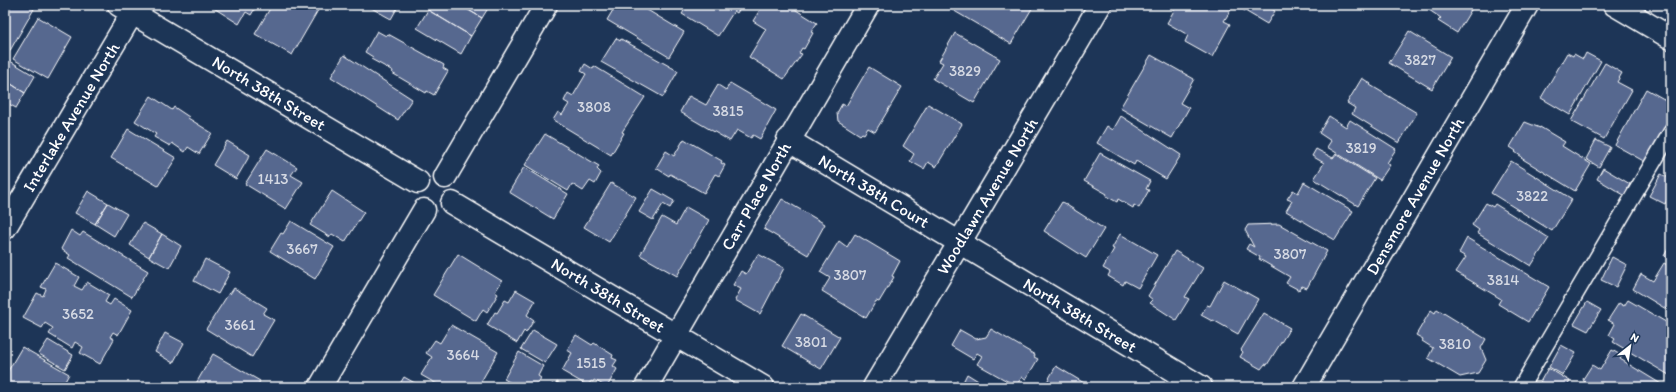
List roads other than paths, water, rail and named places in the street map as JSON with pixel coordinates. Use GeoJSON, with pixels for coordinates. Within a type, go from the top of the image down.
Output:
{"type":"FeatureCollection","features":[{"type":"Feature","properties":{"kind":"street"},"geometry":{"type":"LineString","coordinates":[[445,177],[546,5]]}},
{"type":"Feature","properties":{"kind":"street","name":"Carr Place North"},"geometry":{"type":"LineString","coordinates":[[646,387],[788,140],[868,5]]}},
{"type":"Feature","properties":{"kind":"street","name":"Woodlawn Avenue North"},"geometry":{"type":"LineString","coordinates":[[874,387],[1100,5]]}},
{"type":"Feature","properties":{"kind":"street","name":"Densmore Avenue North"},"geometry":{"type":"LineString","coordinates":[[1304,387],[1527,5]]}},
{"type":"Feature","properties":{"kind":"street"},"geometry":{"type":"LineString","coordinates":[[1615,5],[1671,38]]}},
{"type":"Feature","properties":{"kind":"street","name":"North 38th Street"},"geometry":{"type":"LineString","coordinates":[[129,8],[418,182]]}},
{"type":"Feature","properties":{"kind":"street","name":"Interlake Avenue North"},"geometry":{"type":"LineString","coordinates":[[5,228],[129,8]]}},
{"type":"Feature","properties":{"kind":"street","name":"North 38th Court"},"geometry":{"type":"LineString","coordinates":[[788,140],[959,242]]}},
{"type":"Feature","properties":{"kind":"street"},"geometry":{"type":"LineString","coordinates":[[433,173],[445,177],[450,181],[453,187],[454,193],[452,202],[447,209],[441,212],[427,212],[417,204],[414,190],[418,182],[427,174],[433,173]]}},
{"type":"Feature","properties":{"kind":"street","name":"North 38th Street"},"geometry":{"type":"LineString","coordinates":[[452,202],[763,387]]}},
{"type":"Feature","properties":{"kind":"street"},"geometry":{"type":"LineString","coordinates":[[320,387],[424,210]]}},
{"type":"Feature","properties":{"kind":"street","name":"North 38th Street"},"geometry":{"type":"LineString","coordinates":[[959,242],[1201,387]]}},
{"type":"Feature","properties":{"kind":"lane"},"geometry":{"type":"LineString","coordinates":[[1521,387],[1671,132]]}}]}
